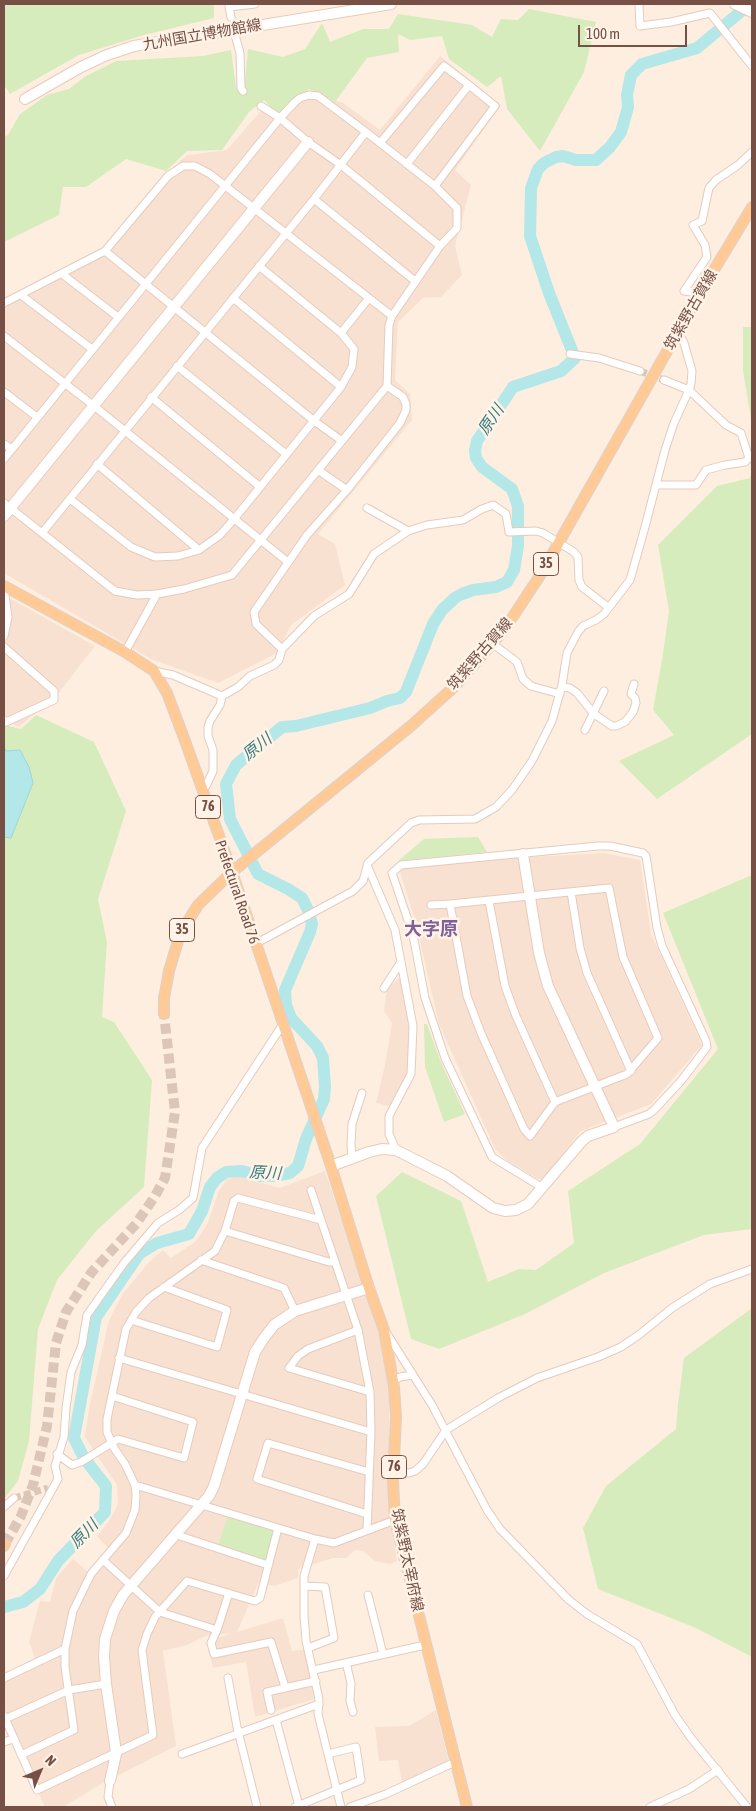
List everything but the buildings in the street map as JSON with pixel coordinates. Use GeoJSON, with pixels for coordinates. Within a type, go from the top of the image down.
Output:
{"type":"FeatureCollection","features":[{"type":"Feature","properties":{"kind":"main road","name":"筑紫野古賀線"},"geometry":{"type":"LineString","coordinates":[[164,1014],[164,998],[180,934],[198,905],[255,852],[412,725],[455,686],[504,630],[559,542],[700,293],[752,206]]}},
{"type":"Feature","properties":{"kind":"main road","name":"Prefectural Road 76"},"geometry":{"type":"LineString","coordinates":[[4,587],[126,652],[154,671],[167,693],[202,789],[236,869],[255,944],[312,1109]]}},
{"type":"Feature","properties":{"kind":"main road","name":"筑紫野太宰府線"},"geometry":{"type":"LineString","coordinates":[[312,1109],[384,1330],[393,1382],[396,1417],[395,1520],[466,1807]]}},
{"type":"Feature","properties":{"kind":"street"},"geometry":{"type":"LineString","coordinates":[[231,17],[230,7],[255,4]]}},
{"type":"Feature","properties":{"kind":"street","name":"九州国立博物館線"},"geometry":{"type":"LineString","coordinates":[[25,99],[80,67],[134,46],[391,4]]}},
{"type":"Feature","properties":{"kind":"street"},"geometry":{"type":"LineString","coordinates":[[639,4],[640,26],[710,14],[752,66]]}},
{"type":"Feature","properties":{"kind":"street"},"geometry":{"type":"LineString","coordinates":[[735,4],[752,12]]}},
{"type":"Feature","properties":{"kind":"street"},"geometry":{"type":"LineString","coordinates":[[235,36],[240,53],[241,88],[243,91]]}},
{"type":"Feature","properties":{"kind":"street"},"geometry":{"type":"LineString","coordinates":[[380,143],[444,66],[469,85],[495,106],[435,186]]}},
{"type":"Feature","properties":{"kind":"street"},"geometry":{"type":"LineString","coordinates":[[407,164],[469,85]]}},
{"type":"Feature","properties":{"kind":"street"},"geometry":{"type":"LineString","coordinates":[[4,459],[280,118],[300,98],[309,95],[318,96],[435,186],[457,208],[457,228],[440,246],[392,316],[389,325],[388,386],[232,575],[184,589],[157,594],[137,595],[115,591],[42,534],[6,509],[94,406],[308,142]]}},
{"type":"Feature","properties":{"kind":"street"},"geometry":{"type":"LineString","coordinates":[[261,106],[280,118],[308,142],[341,165],[440,246]]}},
{"type":"Feature","properties":{"kind":"street"},"geometry":{"type":"LineString","coordinates":[[42,534],[314,199],[366,132]]}},
{"type":"Feature","properties":{"kind":"street"},"geometry":{"type":"LineString","coordinates":[[700,293],[684,291],[707,257],[704,245],[693,225],[702,221],[709,188],[716,180],[738,165],[752,152]]}},
{"type":"Feature","properties":{"kind":"street"},"geometry":{"type":"LineString","coordinates":[[4,304],[105,252],[168,176],[183,166],[194,166],[210,174],[226,186],[392,316]]}},
{"type":"Feature","properties":{"kind":"street"},"geometry":{"type":"LineString","coordinates":[[314,199],[415,281]]}},
{"type":"Feature","properties":{"kind":"street"},"geometry":{"type":"LineString","coordinates":[[105,252],[314,420],[342,440]]}},
{"type":"Feature","properties":{"kind":"street"},"geometry":{"type":"LineString","coordinates":[[70,499],[131,547],[155,557],[178,556],[199,550],[220,535],[314,420],[340,387],[352,367],[354,349],[341,333],[259,266]]}},
{"type":"Feature","properties":{"kind":"street"},"geometry":{"type":"LineString","coordinates":[[62,274],[118,317]]}},
{"type":"Feature","properties":{"kind":"street"},"geometry":{"type":"LineString","coordinates":[[22,295],[92,350]]}},
{"type":"Feature","properties":{"kind":"street"},"geometry":{"type":"LineString","coordinates":[[233,298],[340,387]]}},
{"type":"Feature","properties":{"kind":"street"},"geometry":{"type":"LineString","coordinates":[[341,333],[369,298]]}},
{"type":"Feature","properties":{"kind":"street"},"geometry":{"type":"LineString","coordinates":[[255,944],[354,891],[363,880],[367,865],[412,823],[419,820],[475,820],[496,808],[512,790],[532,761],[552,721],[561,690],[567,653],[578,632],[583,626],[604,614],[630,580],[671,432],[691,384],[692,371],[684,343],[678,332]]}},
{"type":"Feature","properties":{"kind":"street"},"geometry":{"type":"LineString","coordinates":[[4,336],[288,562]]}},
{"type":"Feature","properties":{"kind":"street"},"geometry":{"type":"LineString","coordinates":[[570,354],[599,358],[640,370]]}},
{"type":"Feature","properties":{"kind":"street"},"geometry":{"type":"LineString","coordinates":[[177,366],[286,454]]}},
{"type":"Feature","properties":{"kind":"street"},"geometry":{"type":"LineString","coordinates":[[656,485],[696,485],[706,470],[745,462],[749,458],[741,433],[726,424],[689,390],[664,380]]}},
{"type":"Feature","properties":{"kind":"street"},"geometry":{"type":"LineString","coordinates":[[282,649],[256,624],[254,612],[307,535],[347,490],[391,435],[406,410],[403,397],[388,386]]}},
{"type":"Feature","properties":{"kind":"street"},"geometry":{"type":"LineString","coordinates":[[4,392],[37,418]]}},
{"type":"Feature","properties":{"kind":"street"},"geometry":{"type":"LineString","coordinates":[[152,397],[260,486]]}},
{"type":"Feature","properties":{"kind":"street"},"geometry":{"type":"LineString","coordinates":[[4,444],[12,449]]}},
{"type":"Feature","properties":{"kind":"street"},"geometry":{"type":"LineString","coordinates":[[97,464],[199,550]]}},
{"type":"Feature","properties":{"kind":"street"},"geometry":{"type":"LineString","coordinates":[[318,470],[347,490]]}},
{"type":"Feature","properties":{"kind":"street"},"geometry":{"type":"LineString","coordinates":[[202,789],[206,786],[213,771],[213,750],[208,736],[208,727],[220,705],[222,696],[238,687],[250,676],[274,665],[279,660],[282,649],[314,616],[349,594],[374,554],[408,531],[427,525],[463,520],[476,511],[493,505],[506,514],[509,532],[536,531],[543,533],[559,542],[578,557],[579,580],[582,587],[608,607]]}},
{"type":"Feature","properties":{"kind":"street"},"geometry":{"type":"LineString","coordinates":[[366,508],[408,531]]}},
{"type":"Feature","properties":{"kind":"street"},"geometry":{"type":"LineString","coordinates":[[4,587],[8,617],[4,636]]}},
{"type":"Feature","properties":{"kind":"street"},"geometry":{"type":"LineString","coordinates":[[126,652],[157,594]]}},
{"type":"Feature","properties":{"kind":"street"},"geometry":{"type":"LineString","coordinates":[[493,644],[517,662],[523,679],[531,686],[561,690],[570,688],[577,693],[594,714],[612,726],[625,722],[633,712],[636,703],[635,698],[631,694],[634,684]]}},
{"type":"Feature","properties":{"kind":"street"},"geometry":{"type":"LineString","coordinates":[[4,647],[54,691],[54,700],[6,722],[4,720]]}},
{"type":"Feature","properties":{"kind":"street"},"geometry":{"type":"LineString","coordinates":[[154,671],[172,675],[222,696]]}},
{"type":"Feature","properties":{"kind":"street"},"geometry":{"type":"LineString","coordinates":[[585,730],[604,691]]}},
{"type":"Feature","properties":{"kind":"street"},"geometry":{"type":"LineString","coordinates":[[331,1166],[382,1149],[396,1150],[448,1176],[493,1208],[505,1211],[516,1210],[528,1204],[543,1188],[582,1141],[588,1136],[649,1114],[654,1110],[682,1081],[707,1047],[706,1041],[662,946],[657,928],[646,856],[643,853],[610,846],[598,846],[401,865],[392,873],[413,935],[425,998],[433,1026],[445,1058],[489,1152],[492,1157],[543,1188]]}},
{"type":"Feature","properties":{"kind":"street"},"geometry":{"type":"LineString","coordinates":[[523,854],[539,953],[548,986],[614,1127]]}},
{"type":"Feature","properties":{"kind":"street"},"geometry":{"type":"LineString","coordinates":[[367,865],[395,930],[413,1026],[411,1074],[389,1116],[389,1134],[396,1150]]}},
{"type":"Feature","properties":{"kind":"street"},"geometry":{"type":"LineString","coordinates":[[431,905],[489,901],[609,888],[623,957],[658,1038],[627,1074],[555,1102],[530,1136],[524,1129],[481,1033],[467,996],[450,904]]}},
{"type":"Feature","properties":{"kind":"street"},"geometry":{"type":"LineString","coordinates":[[571,892],[580,948],[587,973],[631,1070]]}},
{"type":"Feature","properties":{"kind":"street"},"geometry":{"type":"LineString","coordinates":[[489,901],[505,986],[516,1016],[555,1102]]}},
{"type":"Feature","properties":{"kind":"street"},"geometry":{"type":"LineString","coordinates":[[384,988],[401,962]]}},
{"type":"Feature","properties":{"kind":"street"},"geometry":{"type":"LineString","coordinates":[[4,1576],[58,1479],[55,1466],[64,1437],[71,1372],[82,1345],[87,1315],[124,1264],[158,1223],[179,1210],[193,1198],[202,1148],[282,1024]]}},
{"type":"Feature","properties":{"kind":"street"},"geometry":{"type":"LineString","coordinates":[[352,1158],[350,1144],[352,1124],[362,1093]]}},
{"type":"Feature","properties":{"kind":"street"},"geometry":{"type":"LineString","coordinates":[[311,1190],[358,1330],[370,1392],[371,1432],[367,1530]]}},
{"type":"Feature","properties":{"kind":"street"},"geometry":{"type":"LineString","coordinates":[[21,1755],[74,1730],[65,1667],[65,1649],[73,1611],[91,1574],[126,1533],[135,1510],[135,1485],[107,1432],[107,1419],[126,1328],[148,1298],[215,1251],[225,1232],[234,1201],[238,1198],[321,1220]]}},
{"type":"Feature","properties":{"kind":"street"},"geometry":{"type":"LineString","coordinates":[[225,1232],[329,1262],[335,1262]]}},
{"type":"Feature","properties":{"kind":"street"},"geometry":{"type":"LineString","coordinates":[[201,1260],[284,1288],[294,1311]]}},
{"type":"Feature","properties":{"kind":"street"},"geometry":{"type":"LineString","coordinates":[[394,1472],[409,1473],[415,1471],[423,1464],[446,1430],[498,1398],[537,1378],[621,1347],[672,1308],[710,1284],[752,1269]]}},
{"type":"Feature","properties":{"kind":"street"},"geometry":{"type":"LineString","coordinates":[[131,1320],[217,1347],[227,1310],[164,1287]]}},
{"type":"Feature","properties":{"kind":"street"},"geometry":{"type":"LineString","coordinates":[[112,1807],[108,1797],[116,1754],[104,1656],[107,1630],[114,1611],[123,1595],[177,1535],[202,1505],[214,1486],[255,1352],[264,1338],[274,1326],[294,1311],[369,1288]]}},
{"type":"Feature","properties":{"kind":"street"},"geometry":{"type":"LineString","coordinates":[[358,1330],[308,1349],[298,1356],[289,1368],[370,1392]]}},
{"type":"Feature","properties":{"kind":"street"},"geometry":{"type":"LineString","coordinates":[[384,1330],[446,1430],[487,1510],[500,1530],[570,1600],[587,1614],[637,1644],[676,1715],[747,1807]]}},
{"type":"Feature","properties":{"kind":"street"},"geometry":{"type":"LineString","coordinates":[[119,1358],[371,1432]]}},
{"type":"Feature","properties":{"kind":"street"},"geometry":{"type":"LineString","coordinates":[[393,1382],[400,1377],[413,1375]]}},
{"type":"Feature","properties":{"kind":"street"},"geometry":{"type":"LineString","coordinates":[[58,1454],[72,1465],[81,1462],[118,1439],[184,1458],[193,1422],[112,1396]]}},
{"type":"Feature","properties":{"kind":"street"},"geometry":{"type":"LineString","coordinates":[[367,1514],[257,1479],[268,1443],[369,1472]]}},
{"type":"Feature","properties":{"kind":"street"},"geometry":{"type":"LineString","coordinates":[[135,1485],[334,1543],[395,1520]]}},
{"type":"Feature","properties":{"kind":"street"},"geometry":{"type":"LineString","coordinates":[[4,1507],[14,1498]]}},
{"type":"Feature","properties":{"kind":"street"},"geometry":{"type":"LineString","coordinates":[[106,1684],[69,1690],[4,1718],[37,1790],[154,1735],[142,1650],[155,1617],[187,1581],[255,1601],[260,1598],[278,1528]]}},
{"type":"Feature","properties":{"kind":"street"},"geometry":{"type":"LineString","coordinates":[[177,1535],[268,1565]]}},
{"type":"Feature","properties":{"kind":"street"},"geometry":{"type":"LineString","coordinates":[[315,1539],[304,1576],[304,1615],[308,1648],[316,1680],[319,1704],[318,1714],[341,1807]]}},
{"type":"Feature","properties":{"kind":"street"},"geometry":{"type":"LineString","coordinates":[[103,1560],[160,1612],[217,1630]]}},
{"type":"Feature","properties":{"kind":"street"},"geometry":{"type":"LineString","coordinates":[[304,1586],[324,1587],[334,1638],[308,1648]]}},
{"type":"Feature","properties":{"kind":"street"},"geometry":{"type":"LineString","coordinates":[[229,1594],[211,1643],[214,1654],[272,1642],[285,1687]]}},
{"type":"Feature","properties":{"kind":"street"},"geometry":{"type":"LineString","coordinates":[[368,1594],[384,1654]]}},
{"type":"Feature","properties":{"kind":"street"},"geometry":{"type":"LineString","coordinates":[[314,1670],[425,1645]]}},
{"type":"Feature","properties":{"kind":"street"},"geometry":{"type":"LineString","coordinates":[[4,1678],[65,1649]]}},
{"type":"Feature","properties":{"kind":"street"},"geometry":{"type":"LineString","coordinates":[[346,1663],[351,1683],[350,1701],[353,1712]]}},
{"type":"Feature","properties":{"kind":"street"},"geometry":{"type":"LineString","coordinates":[[228,1678],[239,1734],[257,1807]]}},
{"type":"Feature","properties":{"kind":"street"},"geometry":{"type":"LineString","coordinates":[[271,1710],[267,1692],[316,1680]]}},
{"type":"Feature","properties":{"kind":"street"},"geometry":{"type":"LineString","coordinates":[[182,1754],[319,1704]]}},
{"type":"Feature","properties":{"kind":"street"},"geometry":{"type":"LineString","coordinates":[[276,1720],[297,1806],[361,1780],[356,1748],[328,1754]]}},
{"type":"Feature","properties":{"kind":"street"},"geometry":{"type":"LineString","coordinates":[[4,1742],[13,1739]]}},
{"type":"Feature","properties":{"kind":"street"},"geometry":{"type":"LineString","coordinates":[[350,1807],[386,1794],[455,1762]]}},
{"type":"Feature","properties":{"kind":"street"},"geometry":{"type":"LineString","coordinates":[[650,1807],[689,1789],[718,1770]]}},
{"type":"Feature","properties":{"kind":"shaded area"},"geometry":{"type":"Polygon","coordinates":[[[440,56],[501,105],[455,170],[471,185],[455,246],[462,275],[441,297],[423,298],[398,322],[395,380],[410,394],[412,420],[318,534],[335,544],[345,585],[291,625],[277,653],[218,683],[151,659],[4,573],[4,300],[103,247],[181,160],[188,155],[227,150],[265,106],[276,114],[311,93],[343,103],[380,130],[440,56]]]}},
{"type":"Feature","properties":{"kind":"shaded area"},"geometry":{"type":"Polygon","coordinates":[[[4,595],[95,646],[57,695],[19,727],[4,719],[4,595]]]}},
{"type":"Feature","properties":{"kind":"shaded area"},"geometry":{"type":"Polygon","coordinates":[[[604,853],[640,860],[651,934],[702,1045],[651,1104],[581,1131],[543,1179],[538,1179],[508,1161],[495,1149],[439,1024],[415,920],[400,872],[406,864],[604,853]]]}},
{"type":"Feature","properties":{"kind":"shaded area"},"geometry":{"type":"Polygon","coordinates":[[[400,977],[410,1024],[409,1070],[393,1107],[376,1103],[392,1023],[384,1011],[387,989],[400,977]]]}},
{"type":"Feature","properties":{"kind":"shaded area"},"geometry":{"type":"Polygon","coordinates":[[[325,1171],[383,1348],[389,1399],[389,1513],[397,1561],[390,1564],[375,1561],[363,1551],[355,1550],[346,1558],[333,1558],[298,1569],[298,1578],[274,1586],[259,1582],[237,1632],[283,1618],[292,1651],[306,1649],[314,1699],[255,1717],[246,1662],[213,1668],[207,1642],[232,1633],[206,1636],[187,1645],[163,1651],[176,1746],[103,1783],[63,1807],[45,1807],[4,1720],[4,1674],[35,1658],[29,1642],[40,1601],[50,1602],[56,1578],[73,1559],[88,1572],[109,1549],[97,1536],[109,1521],[118,1504],[117,1485],[85,1437],[89,1409],[109,1320],[122,1295],[150,1261],[163,1250],[171,1258],[195,1242],[207,1225],[219,1191],[227,1179],[240,1177],[280,1188],[325,1171]]]}},
{"type":"Feature","properties":{"kind":"shaded area"},"geometry":{"type":"Polygon","coordinates":[[[436,1710],[449,1762],[402,1782],[398,1760],[379,1761],[375,1727],[409,1726],[436,1710]]]}},
{"type":"Feature","properties":{"kind":"green space"},"geometry":{"type":"Polygon","coordinates":[[[4,4],[214,4],[214,18],[144,35],[79,55],[10,94],[4,85],[4,4]]]}},
{"type":"Feature","properties":{"kind":"green space"},"geometry":{"type":"Polygon","coordinates":[[[529,9],[596,22],[584,72],[540,151],[507,109],[501,76],[487,87],[449,59],[442,36],[410,40],[398,34],[399,52],[367,58],[335,102],[309,89],[278,115],[264,100],[249,112],[222,150],[187,151],[166,171],[126,159],[86,187],[63,187],[59,215],[4,242],[4,137],[8,135],[20,114],[47,95],[69,89],[86,76],[116,61],[203,56],[231,50],[236,87],[244,92],[248,49],[283,57],[305,49],[322,23],[330,42],[363,29],[389,29],[398,14],[472,25],[492,37],[501,19],[518,20],[529,9]]]}},
{"type":"Feature","properties":{"kind":"green space"},"geometry":{"type":"Polygon","coordinates":[[[743,327],[752,327],[752,425],[743,371],[743,327]]]}},
{"type":"Feature","properties":{"kind":"green space"},"geometry":{"type":"Polygon","coordinates":[[[752,472],[752,734],[657,799],[619,761],[674,735],[653,710],[669,611],[658,545],[717,486],[750,478],[752,472]]]}},
{"type":"Feature","properties":{"kind":"green space"},"geometry":{"type":"Polygon","coordinates":[[[36,715],[94,742],[126,811],[98,899],[107,942],[102,1017],[114,1022],[152,1080],[144,1187],[96,1231],[57,1280],[38,1329],[29,1441],[18,1481],[4,1499],[4,725],[21,729],[36,715]]]}},
{"type":"Feature","properties":{"kind":"green space"},"geometry":{"type":"Polygon","coordinates":[[[478,837],[487,852],[398,861],[424,839],[478,837]]]}},
{"type":"Feature","properties":{"kind":"green space"},"geometry":{"type":"Polygon","coordinates":[[[752,875],[752,1229],[704,1235],[604,1273],[525,1314],[439,1349],[411,1339],[376,1196],[402,1172],[461,1201],[488,1282],[519,1269],[536,1270],[574,1243],[568,1191],[640,1144],[718,1049],[663,913],[752,875]]]}},
{"type":"Feature","properties":{"kind":"green space"},"geometry":{"type":"Polygon","coordinates":[[[424,1024],[427,1024],[440,1060],[465,1114],[444,1122],[425,1067],[424,1024]]]}},
{"type":"Feature","properties":{"kind":"green space"},"geometry":{"type":"Polygon","coordinates":[[[752,1308],[752,1657],[696,1628],[598,1589],[583,1528],[606,1486],[676,1429],[684,1358],[752,1308]]]}},
{"type":"Feature","properties":{"kind":"green space"},"geometry":{"type":"Polygon","coordinates":[[[228,1515],[272,1529],[274,1534],[267,1557],[263,1560],[218,1546],[228,1515]]]}},
{"type":"Feature","properties":{"kind":"water"},"geometry":{"type":"Polygon","coordinates":[[[4,747],[6,751],[20,750],[29,767],[33,783],[11,838],[4,837],[4,747]]]}},
{"type":"Feature","properties":{"kind":"waterway","name":"原川"},"geometry":{"type":"LineString","coordinates":[[4,1607],[23,1602],[40,1589],[58,1561],[105,1512],[106,1486],[84,1458],[74,1438],[96,1317],[139,1254],[157,1243],[189,1234],[202,1211],[210,1187],[217,1178],[226,1172],[242,1171],[258,1176],[275,1176],[290,1173],[298,1166],[306,1139],[324,1099],[323,1058],[317,1046],[291,1018],[286,1005],[285,990],[312,924],[308,910],[302,898],[258,874],[230,819],[226,784],[236,765],[282,727],[296,726],[370,708],[400,698],[406,692],[433,624],[442,610],[462,594],[473,590],[496,587],[507,582],[514,570],[518,546],[518,506],[512,489],[482,467],[476,458],[477,441],[513,387],[561,371],[575,358],[549,293],[530,236],[531,188],[538,169],[544,163],[556,157],[563,156],[576,160],[596,160],[610,147],[621,132],[628,107],[627,95],[631,75],[642,64],[697,48],[750,4]]}},
{"type":"Feature","properties":{"kind":"tunnel"},"geometry":{"type":"LineString","coordinates":[[640,371],[664,380]]}},
{"type":"Feature","properties":{"kind":"tunnel"},"geometry":{"type":"LineString","coordinates":[[5,1544],[21,1516],[33,1485],[47,1426],[56,1343],[66,1312],[91,1273],[136,1224],[165,1178],[175,1112],[164,1014]]}},
{"type":"Feature","properties":{"kind":"tunnel"},"geometry":{"type":"LineString","coordinates":[[14,1498],[48,1488]]}},
{"type":"Feature","properties":{"kind":"district","name":"大字原"},"geometry":{"type":"Point","coordinates":[431,929]}}]}
